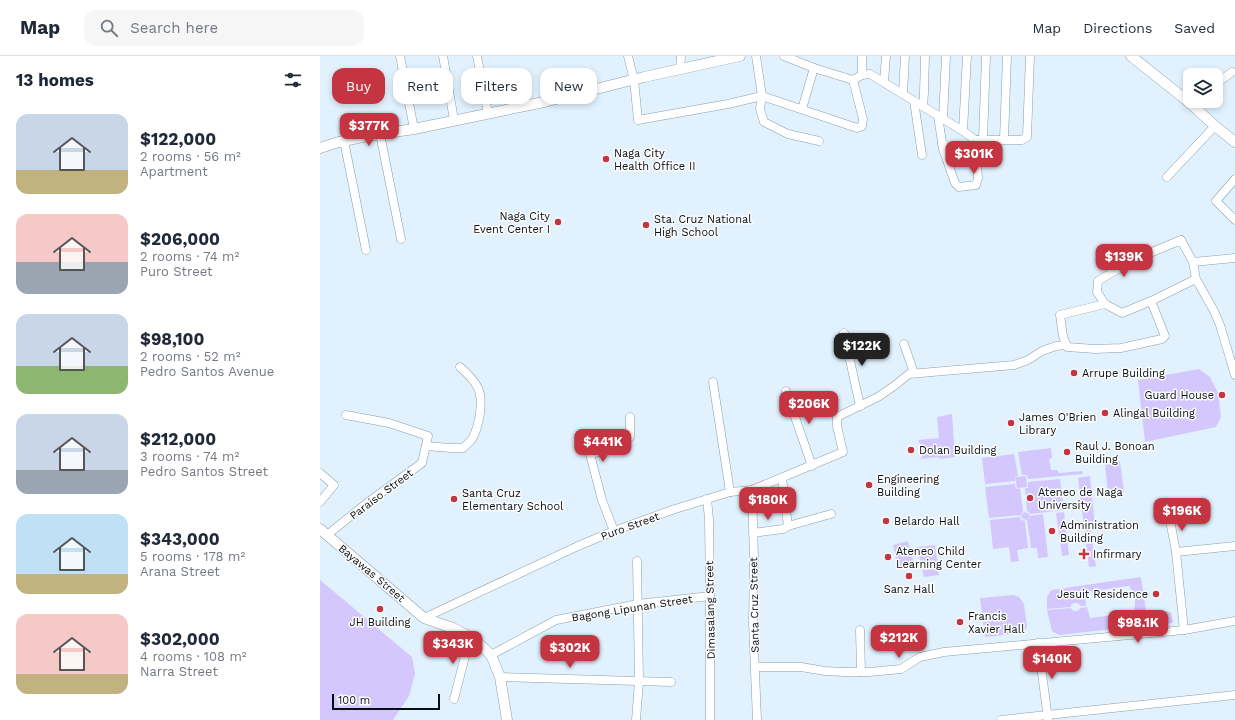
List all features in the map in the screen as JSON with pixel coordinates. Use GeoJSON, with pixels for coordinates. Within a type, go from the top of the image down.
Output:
{"type":"FeatureCollection","features":[{"type":"Feature","properties":{"kind":"street"},"geometry":{"type":"LineString","coordinates":[[400,56],[414,129]]}},
{"type":"Feature","properties":{"kind":"street"},"geometry":{"type":"LineString","coordinates":[[442,56],[454,120]]}},
{"type":"Feature","properties":{"kind":"street"},"geometry":{"type":"LineString","coordinates":[[477,56],[488,114]]}},
{"type":"Feature","properties":{"kind":"street"},"geometry":{"type":"LineString","coordinates":[[628,56],[634,80],[638,120],[728,104],[762,96],[857,128],[862,126],[863,119],[853,80]]}},
{"type":"Feature","properties":{"kind":"street"},"geometry":{"type":"LineString","coordinates":[[680,69],[681,56]]}},
{"type":"Feature","properties":{"kind":"street"},"geometry":{"type":"LineString","coordinates":[[320,148],[344,141],[414,129],[559,99],[680,69],[740,56]]}},
{"type":"Feature","properties":{"kind":"street"},"geometry":{"type":"LineString","coordinates":[[756,56],[762,96],[760,108],[764,122],[788,134],[819,141]]}},
{"type":"Feature","properties":{"kind":"street"},"geometry":{"type":"LineString","coordinates":[[784,56],[814,68],[853,80],[862,75],[870,74],[941,117],[974,140],[1022,140],[1026,137],[1030,56]]}},
{"type":"Feature","properties":{"kind":"street"},"geometry":{"type":"LineString","coordinates":[[862,56],[862,75]]}},
{"type":"Feature","properties":{"kind":"street"},"geometry":{"type":"LineString","coordinates":[[884,82],[886,56]]}},
{"type":"Feature","properties":{"kind":"street"},"geometry":{"type":"LineString","coordinates":[[903,94],[905,56]]}},
{"type":"Feature","properties":{"kind":"street"},"geometry":{"type":"LineString","coordinates":[[922,106],[924,93],[925,56]]}},
{"type":"Feature","properties":{"kind":"street"},"geometry":{"type":"LineString","coordinates":[[946,56],[941,117],[942,143],[955,183],[959,187],[976,185],[978,178],[977,165],[986,56]]}},
{"type":"Feature","properties":{"kind":"street"},"geometry":{"type":"LineString","coordinates":[[963,131],[967,56]]}},
{"type":"Feature","properties":{"kind":"street"},"geometry":{"type":"LineString","coordinates":[[1004,140],[1007,56]]}},
{"type":"Feature","properties":{"kind":"street"},"geometry":{"type":"LineString","coordinates":[[1132,56],[1183,96]]}},
{"type":"Feature","properties":{"kind":"street"},"geometry":{"type":"LineString","coordinates":[[802,110],[814,68]]}},
{"type":"Feature","properties":{"kind":"street"},"geometry":{"type":"LineString","coordinates":[[1223,79],[1232,72]]}},
{"type":"Feature","properties":{"kind":"street"},"geometry":{"type":"LineString","coordinates":[[914,101],[922,155]]}},
{"type":"Feature","properties":{"kind":"street"},"geometry":{"type":"LineString","coordinates":[[1197,108],[1215,126],[1235,142]]}},
{"type":"Feature","properties":{"kind":"street"},"geometry":{"type":"LineString","coordinates":[[1167,177],[1215,126]]}},
{"type":"Feature","properties":{"kind":"street"},"geometry":{"type":"LineString","coordinates":[[380,134],[401,239]]}},
{"type":"Feature","properties":{"kind":"street"},"geometry":{"type":"LineString","coordinates":[[344,141],[366,250]]}},
{"type":"Feature","properties":{"kind":"street"},"geometry":{"type":"LineString","coordinates":[[942,143],[977,165]]}},
{"type":"Feature","properties":{"kind":"street"},"geometry":{"type":"LineString","coordinates":[[1235,179],[1216,202],[1235,220]]}},
{"type":"Feature","properties":{"kind":"street"},"geometry":{"type":"LineString","coordinates":[[1196,279],[1151,301],[1122,313],[1105,304],[1097,292],[1098,281],[1133,260],[1181,240],[1193,262],[1196,279],[1220,325],[1235,375]]}},
{"type":"Feature","properties":{"kind":"street"},"geometry":{"type":"LineString","coordinates":[[1193,262],[1235,258]]}},
{"type":"Feature","properties":{"kind":"street"},"geometry":{"type":"LineString","coordinates":[[844,333],[860,406],[878,397],[909,374],[1014,365],[1028,360],[1042,351],[1056,346],[1066,345],[1067,347],[1079,348],[1121,348],[1162,339],[1165,336],[1151,301]]}},
{"type":"Feature","properties":{"kind":"street"},"geometry":{"type":"LineString","coordinates":[[1066,345],[1060,315],[1105,304]]}},
{"type":"Feature","properties":{"kind":"street"},"geometry":{"type":"LineString","coordinates":[[904,344],[914,373]]}},
{"type":"Feature","properties":{"kind":"street"},"geometry":{"type":"LineString","coordinates":[[346,415],[389,423],[428,436],[426,446],[463,448],[472,440],[482,403],[479,389],[468,374],[460,367]]}},
{"type":"Feature","properties":{"kind":"street"},"geometry":{"type":"LineString","coordinates":[[713,382],[730,492]]}},
{"type":"Feature","properties":{"kind":"street"},"geometry":{"type":"LineString","coordinates":[[786,391],[812,466]]}},
{"type":"Feature","properties":{"kind":"street","name":"Puro Street"},"geometry":{"type":"LineString","coordinates":[[424,618],[578,546],[614,531],[730,492],[752,490],[843,452],[837,426],[837,417],[860,406]]}},
{"type":"Feature","properties":{"kind":"street"},"geometry":{"type":"LineString","coordinates":[[614,531],[602,500],[590,454],[616,448],[630,437],[630,417]]}},
{"type":"Feature","properties":{"kind":"street","name":"Paraiso Street"},"geometry":{"type":"LineString","coordinates":[[324,532],[422,463],[426,446]]}},
{"type":"Feature","properties":{"kind":"street"},"geometry":{"type":"LineString","coordinates":[[320,473],[334,485],[320,502]]}},
{"type":"Feature","properties":{"kind":"street"},"geometry":{"type":"LineString","coordinates":[[782,478],[788,526]]}},
{"type":"Feature","properties":{"kind":"street","name":"Santa Cruz Street"},"geometry":{"type":"LineString","coordinates":[[752,490],[753,622],[757,720]]}},
{"type":"Feature","properties":{"kind":"street","name":"Dimasalang Street"},"geometry":{"type":"LineString","coordinates":[[707,499],[709,519],[710,720]]}},
{"type":"Feature","properties":{"kind":"street"},"geometry":{"type":"LineString","coordinates":[[753,533],[783,529],[788,526],[831,514]]}},
{"type":"Feature","properties":{"kind":"street"},"geometry":{"type":"LineString","coordinates":[[1169,515],[1176,552],[1184,630]]}},
{"type":"Feature","properties":{"kind":"street","name":"Bayawas Street"},"geometry":{"type":"LineString","coordinates":[[324,532],[424,618]]}},
{"type":"Feature","properties":{"kind":"street"},"geometry":{"type":"LineString","coordinates":[[1176,552],[1233,546]]}},
{"type":"Feature","properties":{"kind":"street"},"geometry":{"type":"LineString","coordinates":[[636,720],[639,681],[637,561]]}},
{"type":"Feature","properties":{"kind":"street","name":"Bagong Lipunan Street"},"geometry":{"type":"LineString","coordinates":[[491,655],[556,620],[638,604],[710,596]]}},
{"type":"Feature","properties":{"kind":"street"},"geometry":{"type":"LineString","coordinates":[[424,618],[453,628],[470,637],[491,655],[500,677],[507,720]]}},
{"type":"Feature","properties":{"kind":"street"},"geometry":{"type":"LineString","coordinates":[[756,668],[801,667],[824,671],[861,672],[901,669],[920,657],[944,652],[1024,643],[1184,630],[1235,621]]}},
{"type":"Feature","properties":{"kind":"street"},"geometry":{"type":"LineString","coordinates":[[860,630],[861,672]]}},
{"type":"Feature","properties":{"kind":"street"},"geometry":{"type":"LineString","coordinates":[[454,699],[470,637]]}},
{"type":"Feature","properties":{"kind":"street"},"geometry":{"type":"LineString","coordinates":[[1038,643],[1048,718]]}},
{"type":"Feature","properties":{"kind":"street"},"geometry":{"type":"LineString","coordinates":[[500,677],[671,682]]}},
{"type":"Feature","properties":{"kind":"street"},"geometry":{"type":"LineString","coordinates":[[1001,720],[1048,718],[1235,695]]}},
{"type":"Feature","properties":{"kind":"shaded area"},"geometry":{"type":"Polygon","coordinates":[[[1199,369],[1210,377],[1218,393],[1221,417],[1216,427],[1145,442],[1138,380],[1199,369]]]}},
{"type":"Feature","properties":{"kind":"shaded area"},"geometry":{"type":"Polygon","coordinates":[[[952,414],[955,457],[920,459],[922,458],[922,455],[924,455],[922,444],[920,444],[918,440],[939,438],[937,417],[952,414]]]}},
{"type":"Feature","properties":{"kind":"shaded area"},"geometry":{"type":"Polygon","coordinates":[[[1051,448],[1052,458],[1049,459],[1051,470],[1057,470],[1059,473],[1082,471],[1083,474],[1028,479],[1027,475],[1022,475],[1018,452],[1051,448]]]}},
{"type":"Feature","properties":{"kind":"shaded area"},"geometry":{"type":"Polygon","coordinates":[[[1014,454],[1018,476],[1015,476],[1015,481],[985,484],[982,458],[1014,454]]]}},
{"type":"Feature","properties":{"kind":"shaded area"},"geometry":{"type":"Polygon","coordinates":[[[1120,461],[1124,492],[1108,494],[1105,463],[1120,461]]]}},
{"type":"Feature","properties":{"kind":"shaded area"},"geometry":{"type":"Polygon","coordinates":[[[1026,476],[1027,487],[1017,488],[1015,477],[1026,476]]]}},
{"type":"Feature","properties":{"kind":"shaded area"},"geometry":{"type":"Polygon","coordinates":[[[1090,476],[1095,526],[1090,527],[1096,566],[1089,567],[1078,478],[1090,476]]]}},
{"type":"Feature","properties":{"kind":"shaded area"},"geometry":{"type":"Polygon","coordinates":[[[1060,479],[1064,510],[1030,514],[1027,511],[1025,488],[1028,488],[1028,482],[1060,479]]]}},
{"type":"Feature","properties":{"kind":"shaded area"},"geometry":{"type":"Polygon","coordinates":[[[1015,484],[1016,489],[1020,488],[1023,511],[1021,515],[989,518],[985,487],[1015,484]]]}},
{"type":"Feature","properties":{"kind":"shaded area"},"geometry":{"type":"Polygon","coordinates":[[[1025,512],[1030,516],[1043,514],[1048,557],[1038,558],[1037,548],[1031,548],[1027,520],[1023,519],[1021,516],[1025,512]]]}},
{"type":"Feature","properties":{"kind":"shaded area"},"geometry":{"type":"Polygon","coordinates":[[[1064,512],[1069,555],[1062,556],[1056,513],[1064,512]]]}},
{"type":"Feature","properties":{"kind":"shaded area"},"geometry":{"type":"Polygon","coordinates":[[[1020,517],[1021,520],[1025,521],[1028,548],[1017,550],[1019,561],[1011,562],[1009,547],[993,549],[990,520],[1020,517]]]}},
{"type":"Feature","properties":{"kind":"shaded area"},"geometry":{"type":"Polygon","coordinates":[[[908,541],[914,564],[898,567],[893,545],[908,541]]]}},
{"type":"Feature","properties":{"kind":"shaded area"},"geometry":{"type":"Polygon","coordinates":[[[935,545],[939,575],[924,577],[917,547],[935,545]]]}},
{"type":"Feature","properties":{"kind":"shaded area"},"geometry":{"type":"Polygon","coordinates":[[[1141,577],[1148,625],[1059,635],[1052,631],[1047,610],[1071,608],[1073,611],[1078,611],[1080,608],[1087,607],[1090,618],[1129,613],[1129,618],[1132,618],[1134,626],[1145,623],[1142,614],[1130,617],[1130,613],[1133,612],[1134,609],[1135,602],[1133,592],[1129,586],[1088,592],[1085,596],[1086,606],[1080,606],[1075,603],[1071,605],[1071,607],[1047,609],[1047,597],[1051,590],[1141,577]]]}},
{"type":"Feature","properties":{"kind":"shaded area"},"geometry":{"type":"Polygon","coordinates":[[[320,580],[412,657],[415,674],[409,696],[393,720],[320,720],[320,580]]]}},
{"type":"Feature","properties":{"kind":"shaded area"},"geometry":{"type":"Polygon","coordinates":[[[1013,595],[1019,597],[1024,604],[1027,627],[1025,631],[1021,633],[985,637],[980,598],[1013,595]]]}},
{"type":"Feature","properties":{"kind":"shaded area"},"geometry":{"type":"Polygon","coordinates":[[[1167,611],[1171,613],[1172,623],[1150,625],[1149,614],[1167,611]]]}},
{"type":"Feature","properties":{"kind":"place","name":"Naga City Health Office II"},"geometry":{"type":"Point","coordinates":[606,159]}},
{"type":"Feature","properties":{"kind":"place","name":"Naga City Event Center I"},"geometry":{"type":"Point","coordinates":[558,222]}},
{"type":"Feature","properties":{"kind":"place","name":"Sta. Cruz National High School"},"geometry":{"type":"Point","coordinates":[646,225]}},
{"type":"Feature","properties":{"kind":"place","name":"Arrupe Building"},"geometry":{"type":"Point","coordinates":[1074,373]}},
{"type":"Feature","properties":{"kind":"place","name":"Guard House"},"geometry":{"type":"Point","coordinates":[1222,395]}},
{"type":"Feature","properties":{"kind":"place","name":"Alingal Building"},"geometry":{"type":"Point","coordinates":[1105,413]}},
{"type":"Feature","properties":{"kind":"place","name":"James O'Brien Library"},"geometry":{"type":"Point","coordinates":[1011,423]}},
{"type":"Feature","properties":{"kind":"place","name":"Dolan Building"},"geometry":{"type":"Point","coordinates":[911,450]}},
{"type":"Feature","properties":{"kind":"place","name":"Raul J. Bonoan Building"},"geometry":{"type":"Point","coordinates":[1067,452]}},
{"type":"Feature","properties":{"kind":"place","name":"Engineering Building"},"geometry":{"type":"Point","coordinates":[869,485]}},
{"type":"Feature","properties":{"kind":"place","name":"Ateneo de Naga University"},"geometry":{"type":"Point","coordinates":[1030,498]}},
{"type":"Feature","properties":{"kind":"place","name":"Santa Cruz Elementary School"},"geometry":{"type":"Point","coordinates":[454,499]}},
{"type":"Feature","properties":{"kind":"place","name":"Belardo Hall"},"geometry":{"type":"Point","coordinates":[886,521]}},
{"type":"Feature","properties":{"kind":"place","name":"Administration Building"},"geometry":{"type":"Point","coordinates":[1052,531]}},
{"type":"Feature","properties":{"kind":"place","name":"Infirmary"},"geometry":{"type":"Point","coordinates":[1084,554]}},
{"type":"Feature","properties":{"kind":"place","name":"Ateneo Child Learning Center"},"geometry":{"type":"Point","coordinates":[888,557]}},
{"type":"Feature","properties":{"kind":"place","name":"Sanz Hall"},"geometry":{"type":"Point","coordinates":[909,576]}},
{"type":"Feature","properties":{"kind":"place","name":"Jesuit Residence"},"geometry":{"type":"Point","coordinates":[1156,594]}},
{"type":"Feature","properties":{"kind":"place","name":"JH Building"},"geometry":{"type":"Point","coordinates":[380,609]}},
{"type":"Feature","properties":{"kind":"place","name":"Francis Xavier Hall"},"geometry":{"type":"Point","coordinates":[960,622]}}]}
